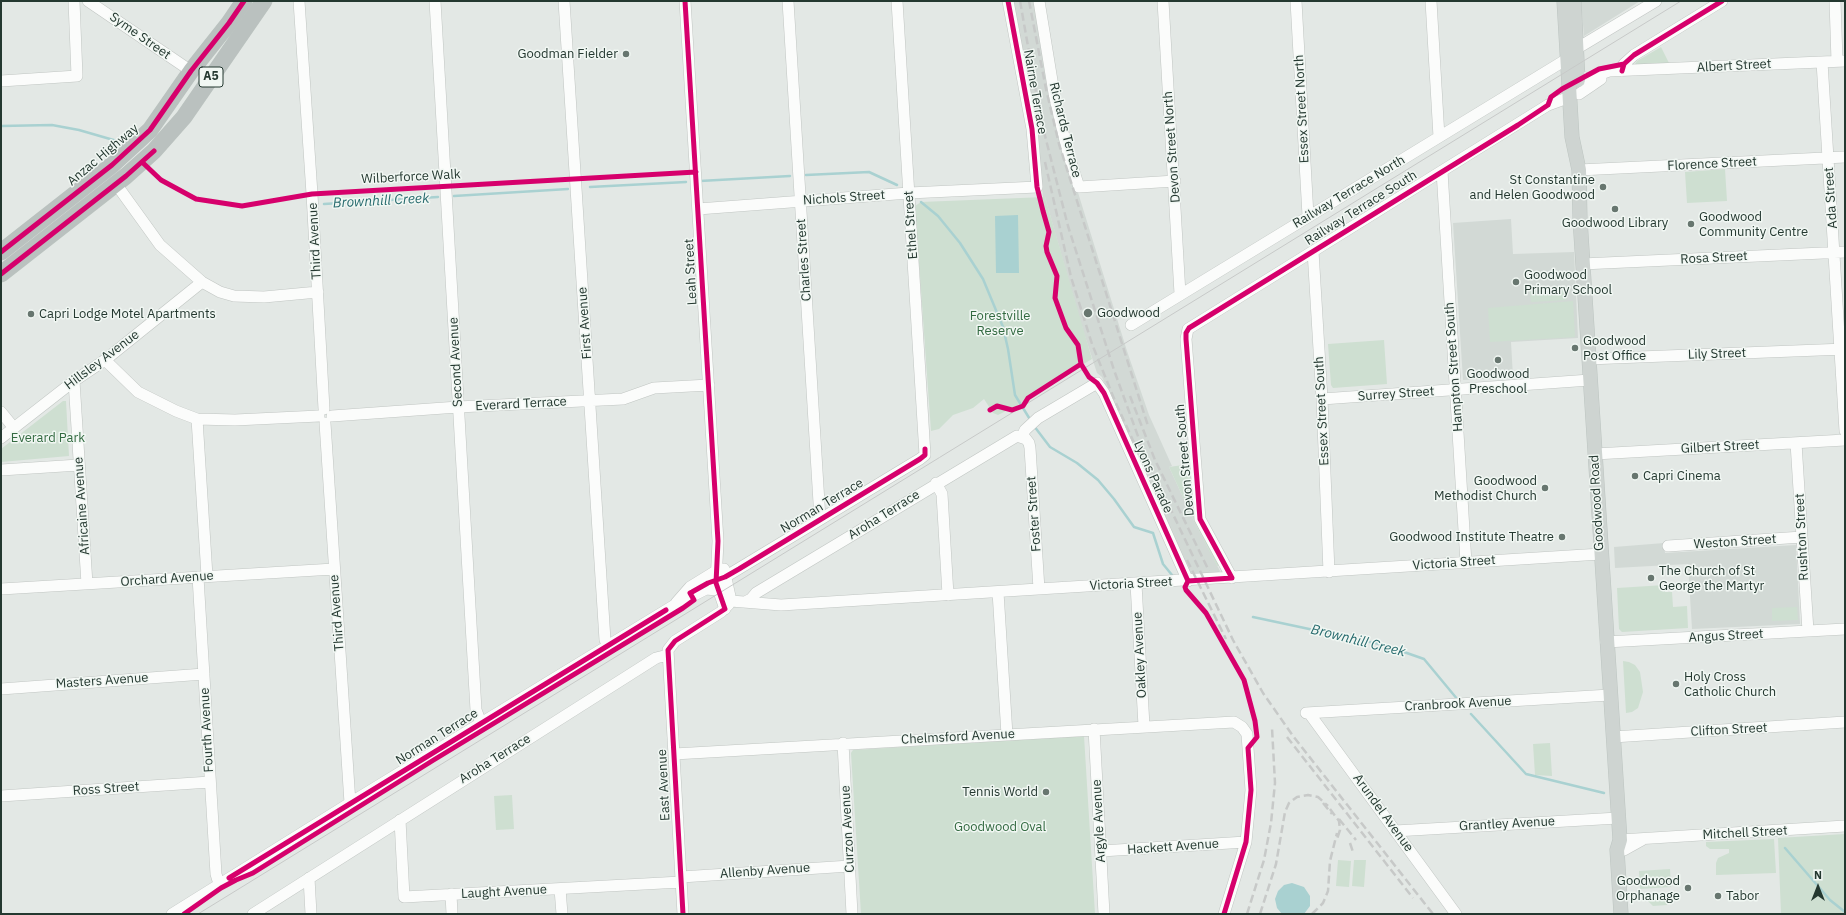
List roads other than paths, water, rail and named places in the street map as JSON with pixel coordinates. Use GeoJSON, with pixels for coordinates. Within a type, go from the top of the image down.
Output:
{"type":"FeatureCollection","features":[{"type":"Feature","properties":{"kind":"highway","name":"Anzac Highway"},"geometry":{"type":"LineString","coordinates":[[1,251],[138,142],[157,121],[191,71],[229,24],[244,1]]}},
{"type":"Feature","properties":{"kind":"highway"},"geometry":{"type":"LineString","coordinates":[[229,24],[254,1]]}},
{"type":"Feature","properties":{"kind":"highway","name":"A5"},"geometry":{"type":"LineString","coordinates":[[1,274],[116,184],[154,151],[184,118],[264,1]]}},
{"type":"Feature","properties":{"kind":"highway"},"geometry":{"type":"LineString","coordinates":[[177,92],[182,98],[187,100],[191,100],[200,93]]}},
{"type":"Feature","properties":{"kind":"highway"},"geometry":{"type":"LineString","coordinates":[[157,121],[174,109],[180,109],[184,118]]}},
{"type":"Feature","properties":{"kind":"main road","name":"Goodwood Road"},"geometry":{"type":"LineString","coordinates":[[1564,1],[1571,54],[1574,96],[1580,136],[1579,168],[1582,264],[1618,818],[1628,914]]}},
{"type":"Feature","properties":{"kind":"main road","name":"Goodwood Road"},"geometry":{"type":"LineString","coordinates":[[1571,54],[1574,1]]}},
{"type":"Feature","properties":{"kind":"main road","name":"Goodwood Road"},"geometry":{"type":"LineString","coordinates":[[1621,914],[1616,850],[1622,845]]}},
{"type":"Feature","properties":{"kind":"street"},"geometry":{"type":"LineString","coordinates":[[1,81],[77,76],[74,1]]}},
{"type":"Feature","properties":{"kind":"street","name":"Syme Street"},"geometry":{"type":"LineString","coordinates":[[88,1],[191,71]]}},
{"type":"Feature","properties":{"kind":"street","name":"Third Avenue"},"geometry":{"type":"LineString","coordinates":[[298,1],[350,803]]}},
{"type":"Feature","properties":{"kind":"street","name":"Second Avenue"},"geometry":{"type":"LineString","coordinates":[[435,1],[447,186],[458,407],[476,710],[481,723]]}},
{"type":"Feature","properties":{"kind":"street","name":"First Avenue"},"geometry":{"type":"LineString","coordinates":[[564,1],[605,640],[608,645]]}},
{"type":"Feature","properties":{"kind":"street","name":"Leah Street"},"geometry":{"type":"LineString","coordinates":[[685,1],[720,574],[728,605]]}},
{"type":"Feature","properties":{"kind":"street","name":"Charles Street"},"geometry":{"type":"LineString","coordinates":[[788,1],[820,519]]}},
{"type":"Feature","properties":{"kind":"street","name":"Ethel Street"},"geometry":{"type":"LineString","coordinates":[[897,1],[925,449]]}},
{"type":"Feature","properties":{"kind":"street","name":"Nairne Terrace"},"geometry":{"type":"LineString","coordinates":[[1008,1],[1032,128],[1037,186]]}},
{"type":"Feature","properties":{"kind":"street","name":"Richards Terrace"},"geometry":{"type":"LineString","coordinates":[[1039,1],[1055,99],[1068,153],[1079,187],[1175,181]]}},
{"type":"Feature","properties":{"kind":"street","name":"Devon Street North"},"geometry":{"type":"LineString","coordinates":[[1163,1],[1175,181],[1180,294]]}},
{"type":"Feature","properties":{"kind":"street","name":"Essex Street North"},"geometry":{"type":"LineString","coordinates":[[1296,1],[1308,216]]}},
{"type":"Feature","properties":{"kind":"street"},"geometry":{"type":"LineString","coordinates":[[1431,1],[1439,137]]}},
{"type":"Feature","properties":{"kind":"street","name":"Railway Terrace North"},"geometry":{"type":"LineString","coordinates":[[1131,325],[1548,70],[1656,1]]}},
{"type":"Feature","properties":{"kind":"street"},"geometry":{"type":"LineString","coordinates":[[1622,71],[1624,64],[1634,54],[1722,1]]}},
{"type":"Feature","properties":{"kind":"street"},"geometry":{"type":"LineString","coordinates":[[1835,1],[1841,61]]}},
{"type":"Feature","properties":{"kind":"street","name":"Albert Street"},"geometry":{"type":"LineString","coordinates":[[1573,76],[1587,79],[1606,72],[1841,61]]}},
{"type":"Feature","properties":{"kind":"street","name":"Ada Street"},"geometry":{"type":"LineString","coordinates":[[1822,62],[1828,158],[1840,253],[1845,431]]}},
{"type":"Feature","properties":{"kind":"street"},"geometry":{"type":"LineString","coordinates":[[1548,70],[1560,69],[1573,76]]}},
{"type":"Feature","properties":{"kind":"street","name":"Albert Street"},"geometry":{"type":"LineString","coordinates":[[1574,96],[1599,79],[1622,71]]}},
{"type":"Feature","properties":{"kind":"street","name":"Railway Terrace South"},"geometry":{"type":"LineString","coordinates":[[1186,332],[1193,325],[1548,105],[1574,96]]}},
{"type":"Feature","properties":{"kind":"street","name":"Florence Street"},"geometry":{"type":"LineString","coordinates":[[1579,168],[1845,157]]}},
{"type":"Feature","properties":{"kind":"street","name":"Hampton Street South"},"geometry":{"type":"LineString","coordinates":[[1442,171],[1466,563]]}},
{"type":"Feature","properties":{"kind":"street"},"geometry":{"type":"LineString","coordinates":[[116,184],[160,245],[202,282],[220,292],[234,296],[264,297],[318,292]]}},
{"type":"Feature","properties":{"kind":"street","name":"Nichols Street"},"geometry":{"type":"LineString","coordinates":[[698,209],[909,193],[1037,186]]}},
{"type":"Feature","properties":{"kind":"street","name":"Essex Street South"},"geometry":{"type":"LineString","coordinates":[[1313,251],[1322,399],[1329,572]]}},
{"type":"Feature","properties":{"kind":"street","name":"Rosa Street"},"geometry":{"type":"LineString","coordinates":[[1582,264],[1840,253]]}},
{"type":"Feature","properties":{"kind":"street","name":"Hillsley Avenue"},"geometry":{"type":"LineString","coordinates":[[1,438],[74,381],[105,360],[202,282]]}},
{"type":"Feature","properties":{"kind":"street","name":"Devon Street South"},"geometry":{"type":"LineString","coordinates":[[1186,332],[1200,519],[1232,578]]}},
{"type":"Feature","properties":{"kind":"street","name":"Lily Street"},"geometry":{"type":"LineString","coordinates":[[1588,360],[1843,349]]}},
{"type":"Feature","properties":{"kind":"street","name":"Everard Terrace"},"geometry":{"type":"LineString","coordinates":[[105,360],[138,392],[176,411],[197,419],[235,420],[325,416],[458,407],[623,399],[654,388],[708,385]]}},
{"type":"Feature","properties":{"kind":"street","name":"Surrey Street"},"geometry":{"type":"LineString","coordinates":[[1322,399],[1590,380]]}},
{"type":"Feature","properties":{"kind":"street","name":"Africaine Avenue"},"geometry":{"type":"LineString","coordinates":[[74,381],[87,584]]}},
{"type":"Feature","properties":{"kind":"street","name":"Lyons Parade"},"geometry":{"type":"LineString","coordinates":[[1024,435],[1038,418],[1097,383],[1104,393],[1188,580]]}},
{"type":"Feature","properties":{"kind":"street"},"geometry":{"type":"LineString","coordinates":[[1,412],[14,428]]}},
{"type":"Feature","properties":{"kind":"street","name":"Fourth Avenue"},"geometry":{"type":"LineString","coordinates":[[197,419],[204,674],[216,874],[219,884]]}},
{"type":"Feature","properties":{"kind":"street","name":"Aroha Terrace"},"geometry":{"type":"LineString","coordinates":[[745,602],[760,591],[1012,437],[1024,435]]}},
{"type":"Feature","properties":{"kind":"street","name":"Foster Street"},"geometry":{"type":"LineString","coordinates":[[1024,435],[1030,448],[1039,589]]}},
{"type":"Feature","properties":{"kind":"street","name":"Gilbert Street"},"geometry":{"type":"LineString","coordinates":[[1595,454],[1845,440]]}},
{"type":"Feature","properties":{"kind":"street","name":"Rushton Street"},"geometry":{"type":"LineString","coordinates":[[1796,443],[1808,631]]}},
{"type":"Feature","properties":{"kind":"street","name":"Norman Terrace"},"geometry":{"type":"LineString","coordinates":[[673,606],[690,587],[720,574],[820,519],[920,459],[925,455],[925,449]]}},
{"type":"Feature","properties":{"kind":"street"},"geometry":{"type":"LineString","coordinates":[[1,470],[79,465]]}},
{"type":"Feature","properties":{"kind":"street"},"geometry":{"type":"LineString","coordinates":[[936,483],[942,494],[948,595]]}},
{"type":"Feature","properties":{"kind":"street","name":"Weston Street"},"geometry":{"type":"LineString","coordinates":[[1668,546],[1802,537]]}},
{"type":"Feature","properties":{"kind":"street","name":"Victoria Street"},"geometry":{"type":"LineString","coordinates":[[728,605],[748,609],[781,605],[1600,554]]}},
{"type":"Feature","properties":{"kind":"street","name":"Orchard Avenue"},"geometry":{"type":"LineString","coordinates":[[1,589],[334,569]]}},
{"type":"Feature","properties":{"kind":"street","name":"Leah Street"},"geometry":{"type":"LineString","coordinates":[[720,574],[717,590],[728,605]]}},
{"type":"Feature","properties":{"kind":"street","name":"Oakley Avenue"},"geometry":{"type":"LineString","coordinates":[[1136,584],[1144,726]]}},
{"type":"Feature","properties":{"kind":"street","name":"Norman Terrace"},"geometry":{"type":"LineString","coordinates":[[172,914],[350,803],[673,606],[706,589],[717,590]]}},
{"type":"Feature","properties":{"kind":"street"},"geometry":{"type":"LineString","coordinates":[[998,592],[1007,734]]}},
{"type":"Feature","properties":{"kind":"street","name":"Victoria Street"},"geometry":{"type":"LineString","coordinates":[[728,605],[745,602],[781,605]]}},
{"type":"Feature","properties":{"kind":"street"},"geometry":{"type":"LineString","coordinates":[[668,654],[669,648],[675,641],[728,605]]}},
{"type":"Feature","properties":{"kind":"street","name":"Angus Street"},"geometry":{"type":"LineString","coordinates":[[1606,642],[1845,629]]}},
{"type":"Feature","properties":{"kind":"street","name":"Aroha Terrace"},"geometry":{"type":"LineString","coordinates":[[253,914],[656,658],[668,654]]}},
{"type":"Feature","properties":{"kind":"street","name":"East Avenue"},"geometry":{"type":"LineString","coordinates":[[668,654],[683,914]]}},
{"type":"Feature","properties":{"kind":"street","name":"Masters Avenue"},"geometry":{"type":"LineString","coordinates":[[1,689],[204,674]]}},
{"type":"Feature","properties":{"kind":"street","name":"Cranbrook Avenue"},"geometry":{"type":"LineString","coordinates":[[1307,713],[1610,696]]}},
{"type":"Feature","properties":{"kind":"street","name":"Arundel Avenue"},"geometry":{"type":"LineString","coordinates":[[1307,713],[1456,914]]}},
{"type":"Feature","properties":{"kind":"street","name":"Chelmsford Avenue"},"geometry":{"type":"LineString","coordinates":[[674,754],[843,743],[1234,722],[1242,727],[1247,734],[1251,790],[1246,842]]}},
{"type":"Feature","properties":{"kind":"street","name":"Clifton Street"},"geometry":{"type":"LineString","coordinates":[[1613,736],[1845,722]]}},
{"type":"Feature","properties":{"kind":"street","name":"Argyle Avenue"},"geometry":{"type":"LineString","coordinates":[[1094,729],[1104,914]]}},
{"type":"Feature","properties":{"kind":"street","name":"Curzon Avenue"},"geometry":{"type":"LineString","coordinates":[[843,743],[852,914]]}},
{"type":"Feature","properties":{"kind":"street","name":"Ross Street"},"geometry":{"type":"LineString","coordinates":[[1,796],[210,782]]}},
{"type":"Feature","properties":{"kind":"street","name":"Grantley Avenue"},"geometry":{"type":"LineString","coordinates":[[1395,831],[1618,818]]}},
{"type":"Feature","properties":{"kind":"street","name":"Laught Avenue"},"geometry":{"type":"LineString","coordinates":[[400,820],[404,897],[560,889],[681,879]]}},
{"type":"Feature","properties":{"kind":"street","name":"Mitchell Street"},"geometry":{"type":"LineString","coordinates":[[1622,845],[1644,838],[1845,826]]}},
{"type":"Feature","properties":{"kind":"street"},"geometry":{"type":"LineString","coordinates":[[1224,914],[1228,907],[1246,842]]}},
{"type":"Feature","properties":{"kind":"street","name":"Hackett Avenue"},"geometry":{"type":"LineString","coordinates":[[1101,851],[1246,842]]}},
{"type":"Feature","properties":{"kind":"street","name":"Allenby Avenue"},"geometry":{"type":"LineString","coordinates":[[681,879],[850,866]]}},
{"type":"Feature","properties":{"kind":"street"},"geometry":{"type":"LineString","coordinates":[[309,878],[311,914]]}},
{"type":"Feature","properties":{"kind":"street"},"geometry":{"type":"LineString","coordinates":[[560,889],[562,914]]}},
{"type":"Feature","properties":{"kind":"street"},"geometry":{"type":"LineString","coordinates":[[451,894],[452,914]]}},
{"type":"Feature","properties":{"kind":"water"},"geometry":{"type":"Polygon","coordinates":[[[1018,215],[1019,273],[996,273],[995,216],[1018,215]]]}},
{"type":"Feature","properties":{"kind":"water"},"geometry":{"type":"Polygon","coordinates":[[[1292,883],[1304,887],[1310,896],[1310,906],[1304,914],[1282,914],[1277,908],[1275,899],[1278,891],[1284,885],[1292,883]]]}},
{"type":"Feature","properties":{"kind":"waterway","name":"Brownhill Creek"},"geometry":{"type":"LineString","coordinates":[[1,126],[52,125],[79,130],[117,141]]}},
{"type":"Feature","properties":{"kind":"waterway","name":"Brownhill Creek"},"geometry":{"type":"LineString","coordinates":[[806,175],[869,172],[897,185]]}},
{"type":"Feature","properties":{"kind":"waterway","name":"Brownhill Creek"},"geometry":{"type":"LineString","coordinates":[[700,181],[790,176]]}},
{"type":"Feature","properties":{"kind":"waterway","name":"Brownhill Creek"},"geometry":{"type":"LineString","coordinates":[[590,187],[686,182]]}},
{"type":"Feature","properties":{"kind":"waterway","name":"Brownhill Creek"},"geometry":{"type":"LineString","coordinates":[[454,196],[568,189]]}},
{"type":"Feature","properties":{"kind":"waterway","name":"Brownhill Creek"},"geometry":{"type":"LineString","coordinates":[[324,204],[438,197]]}},
{"type":"Feature","properties":{"kind":"waterway","name":"Brownhill Creek"},"geometry":{"type":"LineString","coordinates":[[921,202],[938,216],[960,243],[983,279],[1003,327],[1015,395],[1031,421]]}},
{"type":"Feature","properties":{"kind":"waterway","name":"Brownhill Creek"},"geometry":{"type":"LineString","coordinates":[[1034,426],[1050,447],[1077,463],[1098,480],[1134,527],[1153,533],[1163,564],[1172,575]]}},
{"type":"Feature","properties":{"kind":"waterway","name":"Brownhill Creek"},"geometry":{"type":"LineString","coordinates":[[1253,617],[1384,645],[1424,659],[1458,700]]}},
{"type":"Feature","properties":{"kind":"waterway","name":"Brownhill Creek"},"geometry":{"type":"LineString","coordinates":[[1471,714],[1526,774],[1604,793]]}},
{"type":"Feature","properties":{"kind":"waterway","name":"Brownhill Creek"},"geometry":{"type":"LineString","coordinates":[[1785,848],[1830,900],[1845,912]]}},
{"type":"Feature","properties":{"kind":"tram line"},"geometry":{"type":"LineString","coordinates":[[198,914],[1681,1]]}},
{"type":"Feature","properties":{"kind":"railway"},"geometry":{"type":"LineString","coordinates":[[1020,1],[1041,120],[1068,226],[1114,370],[1143,450],[1233,640],[1263,693],[1293,736],[1433,914]]}},
{"type":"Feature","properties":{"kind":"railway"},"geometry":{"type":"LineString","coordinates":[[1029,1],[1046,89],[1059,144],[1148,426]]}},
{"type":"Feature","properties":{"kind":"railway"},"geometry":{"type":"LineString","coordinates":[[1045,162],[1071,277],[1092,344],[1115,401],[1141,458]]}},
{"type":"Feature","properties":{"kind":"railway"},"geometry":{"type":"LineString","coordinates":[[1130,396],[1155,460],[1209,571]]}},
{"type":"Feature","properties":{"kind":"railway"},"geometry":{"type":"LineString","coordinates":[[1187,560],[1226,639]]}},
{"type":"Feature","properties":{"kind":"railway"},"geometry":{"type":"LineString","coordinates":[[1247,914],[1264,860],[1271,823],[1275,783],[1272,728]]}},
{"type":"Feature","properties":{"kind":"railway"},"geometry":{"type":"LineString","coordinates":[[1287,737],[1413,898]]}},
{"type":"Feature","properties":{"kind":"railway"},"geometry":{"type":"LineString","coordinates":[[1260,914],[1276,864],[1285,812],[1289,803],[1297,797],[1308,795],[1318,797],[1328,806]]}},
{"type":"Feature","properties":{"kind":"railway"},"geometry":{"type":"LineString","coordinates":[[1323,803],[1332,814]]}},
{"type":"Feature","properties":{"kind":"railway"},"geometry":{"type":"LineString","coordinates":[[1330,809],[1339,821],[1340,830],[1337,839]]}},
{"type":"Feature","properties":{"kind":"railway"},"geometry":{"type":"LineString","coordinates":[[1339,819],[1356,840]]}},
{"type":"Feature","properties":{"kind":"railway"},"geometry":{"type":"LineString","coordinates":[[1312,914],[1323,903],[1328,891],[1330,861],[1337,833]]}},
{"type":"Feature","properties":{"kind":"railway"},"geometry":{"type":"LineString","coordinates":[[1350,843],[1353,852]]}},
{"type":"Feature","properties":{"kind":"place","name":"Goodman Fielder"},"geometry":{"type":"Point","coordinates":[626,54]}},
{"type":"Feature","properties":{"kind":"place","name":"St Constantine and Helen Goodwood"},"geometry":{"type":"Point","coordinates":[1603,187]}},
{"type":"Feature","properties":{"kind":"place","name":"Goodwood Library"},"geometry":{"type":"Point","coordinates":[1615,209]}},
{"type":"Feature","properties":{"kind":"place","name":"Goodwood Community Centre"},"geometry":{"type":"Point","coordinates":[1691,224]}},
{"type":"Feature","properties":{"kind":"place","name":"Goodwood Primary School"},"geometry":{"type":"Point","coordinates":[1516,282]}},
{"type":"Feature","properties":{"kind":"place","name":"Goodwood"},"geometry":{"type":"Point","coordinates":[1088,313]}},
{"type":"Feature","properties":{"kind":"place","name":"Capri Lodge Motel Apartments"},"geometry":{"type":"Point","coordinates":[31,314]}},
{"type":"Feature","properties":{"kind":"place","name":"Goodwood Post Office"},"geometry":{"type":"Point","coordinates":[1575,348]}},
{"type":"Feature","properties":{"kind":"place","name":"Goodwood Preschool"},"geometry":{"type":"Point","coordinates":[1498,360]}},
{"type":"Feature","properties":{"kind":"place","name":"Capri Cinema"},"geometry":{"type":"Point","coordinates":[1635,476]}},
{"type":"Feature","properties":{"kind":"place","name":"Goodwood Methodist Church"},"geometry":{"type":"Point","coordinates":[1545,488]}},
{"type":"Feature","properties":{"kind":"place","name":"Goodwood Institute Theatre"},"geometry":{"type":"Point","coordinates":[1562,537]}},
{"type":"Feature","properties":{"kind":"place","name":"The Church of St George the Martyr"},"geometry":{"type":"Point","coordinates":[1651,578]}},
{"type":"Feature","properties":{"kind":"place","name":"Holy Cross Catholic Church"},"geometry":{"type":"Point","coordinates":[1676,684]}},
{"type":"Feature","properties":{"kind":"place","name":"Tennis World"},"geometry":{"type":"Point","coordinates":[1046,792]}},
{"type":"Feature","properties":{"kind":"place","name":"Goodwood Orphanage"},"geometry":{"type":"Point","coordinates":[1688,888]}},
{"type":"Feature","properties":{"kind":"place","name":"Tabor"},"geometry":{"type":"Point","coordinates":[1718,896]}},
{"type":"Feature","properties":{"kind":"park label","name":"Forestville Reserve"},"geometry":{"type":"Point","coordinates":[1000,324]}},
{"type":"Feature","properties":{"kind":"park label","name":"Everard Park"},"geometry":{"type":"Point","coordinates":[48,438]}},
{"type":"Feature","properties":{"kind":"park label","name":"Goodwood Oval"},"geometry":{"type":"Point","coordinates":[1000,827]}}]}
